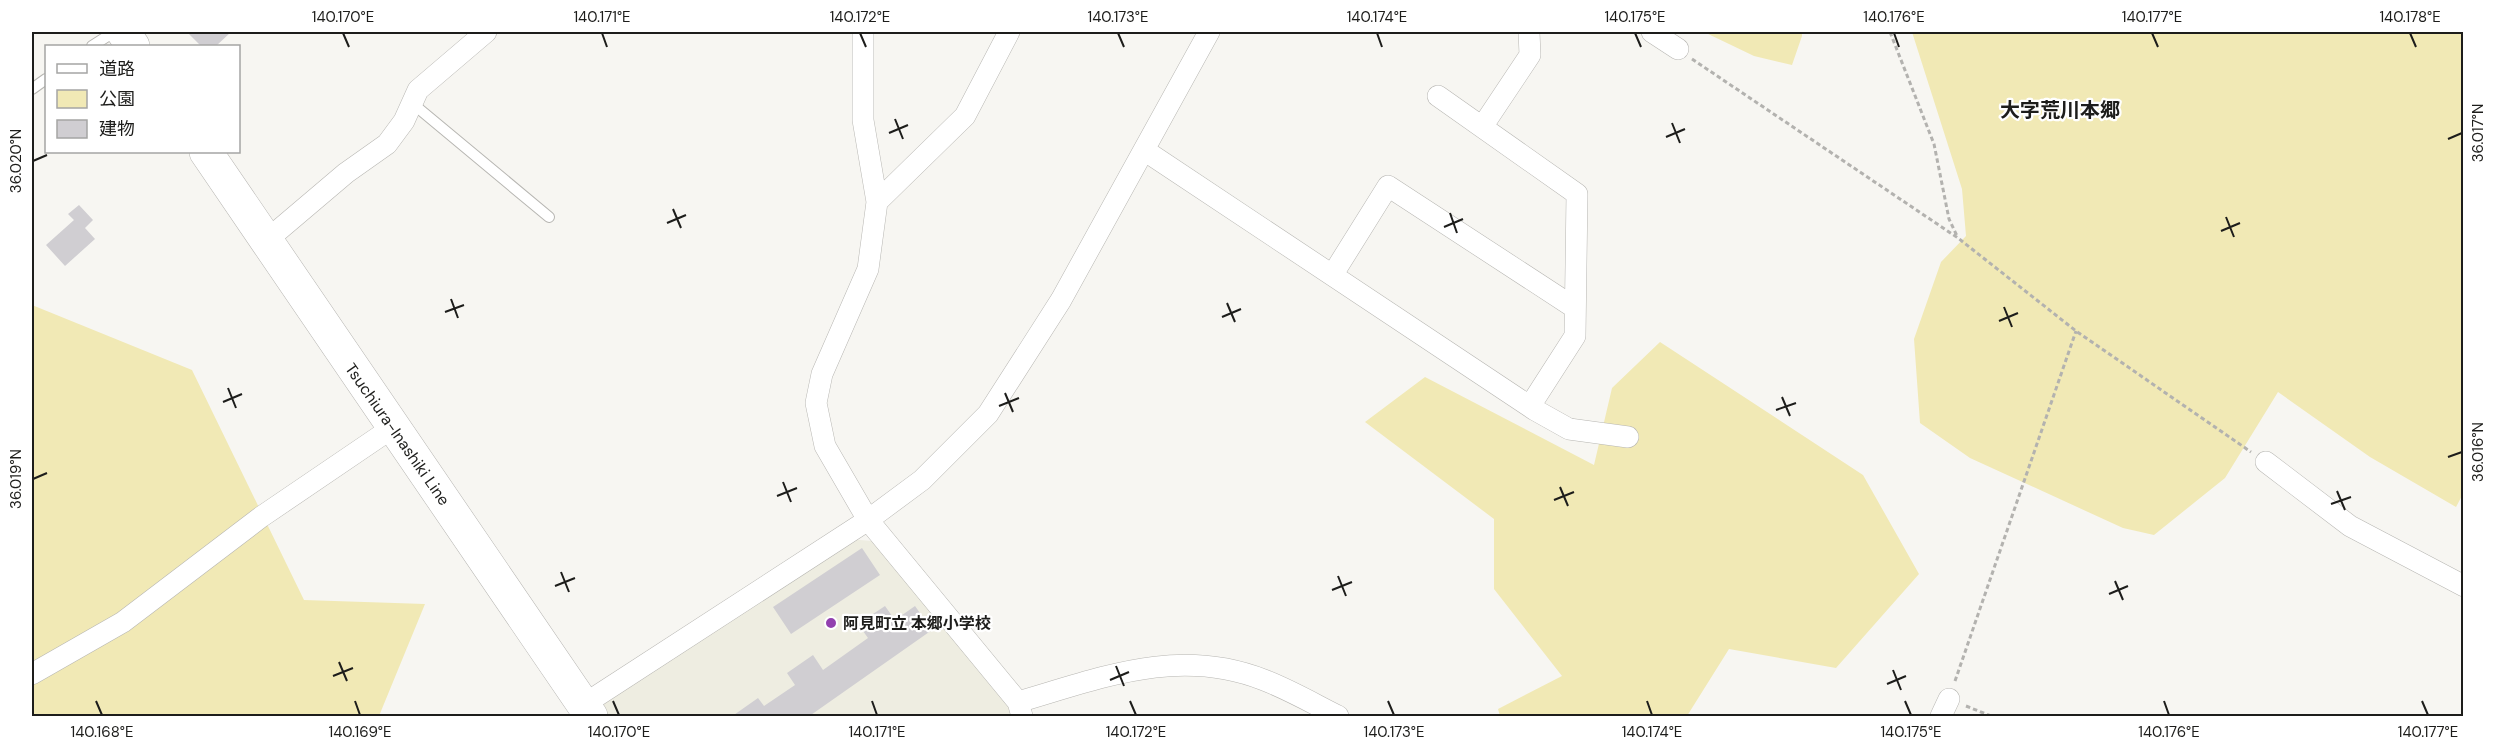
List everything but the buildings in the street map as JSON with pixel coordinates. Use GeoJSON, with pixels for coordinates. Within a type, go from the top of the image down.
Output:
{"type":"FeatureCollection","features":[{"type":"Feature","properties":{"kind":"main road"},"geometry":{"type":"LineString","coordinates":[[123,32],[132,45]]}},
{"type":"Feature","properties":{"kind":"main road","name":"Tsuchiura-Inashiki Line"},"geometry":{"type":"LineString","coordinates":[[207,153],[392,428],[486,559],[587,711]]}},
{"type":"Feature","properties":{"kind":"street"},"geometry":{"type":"LineString","coordinates":[[267,240],[346,173],[387,144],[404,121],[418,90],[486,32]]}},
{"type":"Feature","properties":{"kind":"street"},"geometry":{"type":"LineString","coordinates":[[863,32],[863,120],[876,202],[868,269],[822,374],[816,403],[825,446],[868,520],[1020,709],[1155,665],[1205,665],[1264,679],[1338,717]]}},
{"type":"Feature","properties":{"kind":"street"},"geometry":{"type":"LineString","coordinates":[[876,202],[965,116],[1009,32]]}},
{"type":"Feature","properties":{"kind":"street"},"geometry":{"type":"LineString","coordinates":[[587,711],[868,520],[922,480],[988,414],[1061,300],[1209,32]]}},
{"type":"Feature","properties":{"kind":"street"},"geometry":{"type":"LineString","coordinates":[[1482,127],[1530,55],[1529,32]]}},
{"type":"Feature","properties":{"kind":"street"},"geometry":{"type":"LineString","coordinates":[[1652,32],[1678,49]]}},
{"type":"Feature","properties":{"kind":"street"},"geometry":{"type":"LineString","coordinates":[[1438,96],[1577,194],[1575,336],[1530,406]]}},
{"type":"Feature","properties":{"kind":"street"},"geometry":{"type":"LineString","coordinates":[[1144,150],[1530,406],[1569,429],[1628,437]]}},
{"type":"Feature","properties":{"kind":"street"},"geometry":{"type":"LineString","coordinates":[[1333,274],[1388,186],[1575,308]]}},
{"type":"Feature","properties":{"kind":"street"},"geometry":{"type":"LineString","coordinates":[[32,674],[123,622],[261,517],[392,428]]}},
{"type":"Feature","properties":{"kind":"street"},"geometry":{"type":"LineString","coordinates":[[2266,462],[2349,526],[2463,586]]}},
{"type":"Feature","properties":{"kind":"lane"},"geometry":{"type":"LineString","coordinates":[[94,45],[114,32]]}},
{"type":"Feature","properties":{"kind":"lane"},"geometry":{"type":"LineString","coordinates":[[32,89],[45,80]]}},
{"type":"Feature","properties":{"kind":"lane"},"geometry":{"type":"LineString","coordinates":[[412,104],[549,217]]}},
{"type":"Feature","properties":{"kind":"path"},"geometry":{"type":"LineString","coordinates":[[1890,32],[1934,144],[1948,219],[1958,238]]}},
{"type":"Feature","properties":{"kind":"path"},"geometry":{"type":"LineString","coordinates":[[1678,49],[1958,238],[2076,331],[2266,462]]}},
{"type":"Feature","properties":{"kind":"path"},"geometry":{"type":"LineString","coordinates":[[1991,717],[1945,708],[2076,331]]}},
{"type":"Feature","properties":{"kind":"shaded area","name":"阿見町立 本郷小学校"},"geometry":{"type":"Polygon","coordinates":[[[848,539],[872,541],[1010,707],[1014,716],[604,716],[596,706],[848,539]]]}},
{"type":"Feature","properties":{"kind":"green space"},"geometry":{"type":"Polygon","coordinates":[[[1704,32],[1802,32],[1802,36],[1792,65],[1754,56],[1704,32]]]}},
{"type":"Feature","properties":{"kind":"green space"},"geometry":{"type":"Polygon","coordinates":[[[1912,32],[2463,32],[2464,492],[2456,507],[2370,457],[2278,392],[2225,478],[2154,535],[2123,528],[1970,458],[1920,423],[1914,339],[1941,262],[1966,236],[1962,189],[1912,32]]]}},
{"type":"Feature","properties":{"kind":"green space"},"geometry":{"type":"Polygon","coordinates":[[[32,305],[192,370],[304,600],[425,604],[379,716],[32,716],[32,305]]]}},
{"type":"Feature","properties":{"kind":"green space"},"geometry":{"type":"Polygon","coordinates":[[[1660,342],[1863,475],[1919,574],[1836,668],[1729,649],[1687,716],[1500,716],[1498,709],[1562,676],[1494,589],[1494,519],[1365,422],[1425,377],[1594,465],[1612,388],[1660,342]]]}},
{"type":"Feature","properties":{"kind":"place","name":"阿見町立 本郷小学校"},"geometry":{"type":"Point","coordinates":[831,623]}},
{"type":"Feature","properties":{"kind":"district","name":"大字荒川本郷"},"geometry":{"type":"Point","coordinates":[2060,110]}}]}
